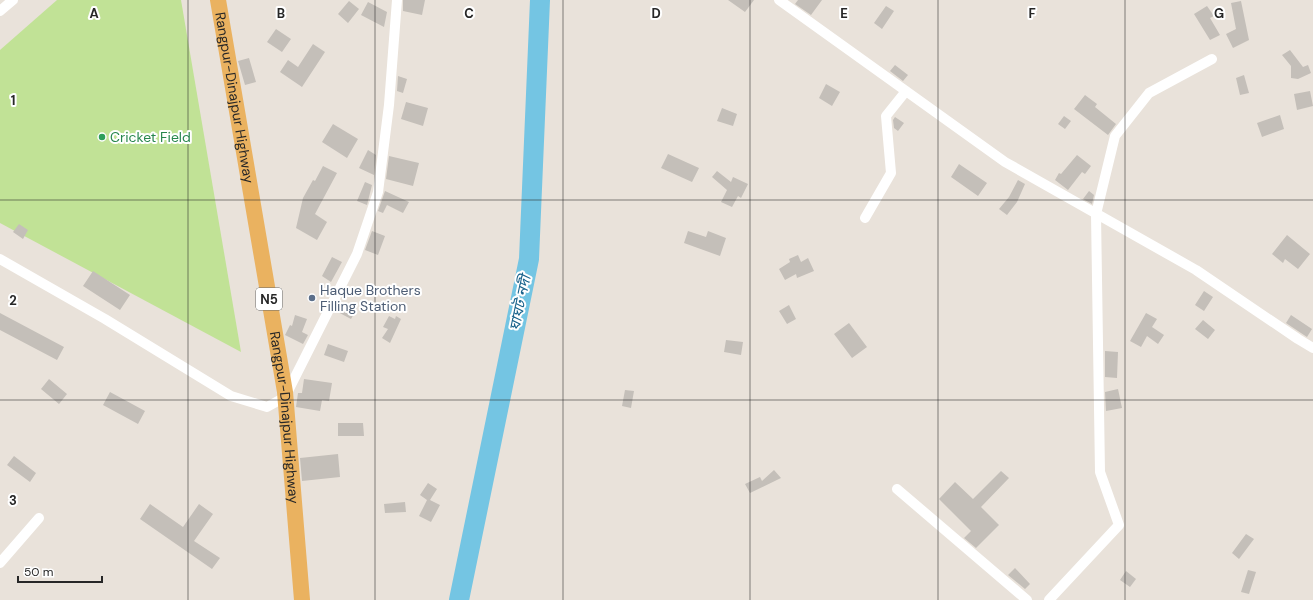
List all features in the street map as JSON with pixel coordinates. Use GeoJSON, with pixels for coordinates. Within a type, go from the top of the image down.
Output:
{"type":"FeatureCollection","features":[{"type":"Feature","properties":{"kind":"highway","name":"Rangpur-Dinajpur Highway"},"geometry":{"type":"LineString","coordinates":[[218,0],[285,397],[302,600]]}},
{"type":"Feature","properties":{"kind":"street"},"geometry":{"type":"LineString","coordinates":[[0,11],[13,0]]}},
{"type":"Feature","properties":{"kind":"street"},"geometry":{"type":"LineString","coordinates":[[0,259],[105,319],[231,396],[267,407],[285,397],[357,254],[378,192],[388,105],[397,0]]}},
{"type":"Feature","properties":{"kind":"street"},"geometry":{"type":"LineString","coordinates":[[779,0],[1005,162],[1196,270],[1313,348]]}},
{"type":"Feature","properties":{"kind":"street"},"geometry":{"type":"LineString","coordinates":[[1049,600],[1119,526],[1100,472],[1096,214],[1115,136],[1149,93],[1212,59]]}},
{"type":"Feature","properties":{"kind":"street"},"geometry":{"type":"LineString","coordinates":[[865,218],[891,173],[886,116],[906,91]]}},
{"type":"Feature","properties":{"kind":"street"},"geometry":{"type":"LineString","coordinates":[[897,489],[1027,600]]}},
{"type":"Feature","properties":{"kind":"street"},"geometry":{"type":"LineString","coordinates":[[0,563],[39,518]]}},
{"type":"Feature","properties":{"kind":"green space","name":"Cricket Field"},"geometry":{"type":"Polygon","coordinates":[[[57,0],[181,0],[241,352],[0,223],[0,50],[57,0]]]}},
{"type":"Feature","properties":{"kind":"building"},"geometry":{"type":"Polygon","coordinates":[[[403,0],[425,0],[422,15],[403,11],[403,0]]]}},
{"type":"Feature","properties":{"kind":"building"},"geometry":{"type":"Polygon","coordinates":[[[728,0],[754,0],[745,12],[728,0]]]}},
{"type":"Feature","properties":{"kind":"building"},"geometry":{"type":"Polygon","coordinates":[[[798,0],[822,0],[811,15],[795,4],[798,0]]]}},
{"type":"Feature","properties":{"kind":"building"},"geometry":{"type":"Polygon","coordinates":[[[349,1],[359,9],[348,23],[338,14],[349,1]]]}},
{"type":"Feature","properties":{"kind":"building"},"geometry":{"type":"Polygon","coordinates":[[[1241,1],[1249,40],[1233,48],[1226,34],[1236,29],[1231,3],[1241,1]]]}},
{"type":"Feature","properties":{"kind":"building"},"geometry":{"type":"Polygon","coordinates":[[[368,2],[387,12],[384,27],[361,15],[368,2]]]}},
{"type":"Feature","properties":{"kind":"building"},"geometry":{"type":"Polygon","coordinates":[[[886,6],[894,11],[882,29],[874,23],[886,6]]]}},
{"type":"Feature","properties":{"kind":"building"},"geometry":{"type":"Polygon","coordinates":[[[1207,6],[1214,16],[1210,18],[1220,35],[1210,40],[1194,14],[1207,6]]]}},
{"type":"Feature","properties":{"kind":"building"},"geometry":{"type":"Polygon","coordinates":[[[276,29],[291,39],[282,52],[267,42],[276,29]]]}},
{"type":"Feature","properties":{"kind":"building"},"geometry":{"type":"Polygon","coordinates":[[[313,44],[325,52],[302,87],[280,72],[288,60],[298,67],[313,44]]]}},
{"type":"Feature","properties":{"kind":"building"},"geometry":{"type":"Polygon","coordinates":[[[1290,50],[1303,67],[1308,65],[1311,73],[1298,79],[1291,78],[1291,66],[1282,55],[1290,50]]]}},
{"type":"Feature","properties":{"kind":"building"},"geometry":{"type":"Polygon","coordinates":[[[249,58],[256,82],[245,85],[238,61],[249,58]]]}},
{"type":"Feature","properties":{"kind":"building"},"geometry":{"type":"Polygon","coordinates":[[[895,65],[908,75],[903,81],[890,71],[895,65]]]}},
{"type":"Feature","properties":{"kind":"building"},"geometry":{"type":"Polygon","coordinates":[[[1244,75],[1249,93],[1240,95],[1236,78],[1244,75]]]}},
{"type":"Feature","properties":{"kind":"building"},"geometry":{"type":"Polygon","coordinates":[[[398,76],[407,79],[403,93],[397,91],[398,76]]]}},
{"type":"Feature","properties":{"kind":"building"},"geometry":{"type":"Polygon","coordinates":[[[826,84],[840,92],[832,106],[819,98],[826,84]]]}},
{"type":"Feature","properties":{"kind":"building"},"geometry":{"type":"Polygon","coordinates":[[[1310,91],[1313,106],[1297,110],[1294,94],[1310,91]]]}},
{"type":"Feature","properties":{"kind":"building"},"geometry":{"type":"Polygon","coordinates":[[[1085,95],[1097,104],[1095,107],[1116,124],[1108,135],[1074,109],[1085,95]]]}},
{"type":"Feature","properties":{"kind":"building"},"geometry":{"type":"Polygon","coordinates":[[[406,102],[428,108],[423,126],[401,119],[406,102]]]}},
{"type":"Feature","properties":{"kind":"building"},"geometry":{"type":"Polygon","coordinates":[[[722,108],[737,114],[733,126],[717,121],[722,108]]]}},
{"type":"Feature","properties":{"kind":"building"},"geometry":{"type":"Polygon","coordinates":[[[1280,115],[1284,129],[1262,137],[1257,123],[1280,115]]]}},
{"type":"Feature","properties":{"kind":"building"},"geometry":{"type":"Polygon","coordinates":[[[1064,116],[1071,121],[1065,129],[1058,124],[1064,116]]]}},
{"type":"Feature","properties":{"kind":"building"},"geometry":{"type":"Polygon","coordinates":[[[895,117],[904,123],[898,131],[894,128],[893,120],[895,117]]]}},
{"type":"Feature","properties":{"kind":"building"},"geometry":{"type":"Polygon","coordinates":[[[333,124],[358,139],[347,158],[322,142],[333,124]]]}},
{"type":"Feature","properties":{"kind":"building"},"geometry":{"type":"Polygon","coordinates":[[[368,150],[376,155],[374,175],[359,168],[368,150]]]}},
{"type":"Feature","properties":{"kind":"building"},"geometry":{"type":"Polygon","coordinates":[[[668,154],[699,168],[692,182],[661,168],[668,154]]]}},
{"type":"Feature","properties":{"kind":"building"},"geometry":{"type":"Polygon","coordinates":[[[1077,155],[1091,166],[1085,174],[1082,172],[1068,190],[1055,180],[1059,173],[1061,174],[1077,155]]]}},
{"type":"Feature","properties":{"kind":"building"},"geometry":{"type":"Polygon","coordinates":[[[389,156],[419,163],[413,186],[386,179],[389,156]]]}},
{"type":"Feature","properties":{"kind":"building"},"geometry":{"type":"Polygon","coordinates":[[[959,164],[987,183],[978,196],[951,177],[959,164]]]}},
{"type":"Feature","properties":{"kind":"building"},"geometry":{"type":"Polygon","coordinates":[[[323,166],[337,173],[315,214],[327,222],[317,240],[296,228],[303,198],[323,166]]]}},
{"type":"Feature","properties":{"kind":"building"},"geometry":{"type":"Polygon","coordinates":[[[717,171],[731,182],[733,177],[748,184],[741,198],[738,196],[732,207],[721,202],[727,190],[712,177],[717,171]]]}},
{"type":"Feature","properties":{"kind":"building"},"geometry":{"type":"Polygon","coordinates":[[[1018,180],[1025,184],[1017,202],[1007,215],[999,209],[1009,197],[1018,180]]]}},
{"type":"Feature","properties":{"kind":"building"},"geometry":{"type":"Polygon","coordinates":[[[365,182],[372,185],[367,205],[357,201],[365,182]]]}},
{"type":"Feature","properties":{"kind":"building"},"geometry":{"type":"Polygon","coordinates":[[[385,191],[409,202],[403,213],[387,205],[383,213],[378,211],[385,191]]]}},
{"type":"Feature","properties":{"kind":"building"},"geometry":{"type":"Polygon","coordinates":[[[1089,191],[1094,195],[1092,204],[1083,199],[1089,191]]]}},
{"type":"Feature","properties":{"kind":"building"},"geometry":{"type":"Polygon","coordinates":[[[19,224],[28,230],[23,239],[13,232],[19,224]]]}},
{"type":"Feature","properties":{"kind":"building"},"geometry":{"type":"Polygon","coordinates":[[[372,231],[385,236],[378,255],[365,250],[372,231]]]}},
{"type":"Feature","properties":{"kind":"building"},"geometry":{"type":"Polygon","coordinates":[[[688,231],[706,237],[708,231],[726,238],[720,256],[684,243],[688,231]]]}},
{"type":"Feature","properties":{"kind":"building"},"geometry":{"type":"Polygon","coordinates":[[[1287,235],[1310,254],[1298,269],[1285,259],[1283,263],[1272,254],[1287,235]]]}},
{"type":"Feature","properties":{"kind":"building"},"geometry":{"type":"Polygon","coordinates":[[[798,255],[801,262],[808,258],[814,271],[797,278],[796,274],[785,280],[779,269],[790,262],[789,259],[798,255]]]}},
{"type":"Feature","properties":{"kind":"building"},"geometry":{"type":"Polygon","coordinates":[[[332,257],[342,262],[331,282],[322,276],[332,257]]]}},
{"type":"Feature","properties":{"kind":"building"},"geometry":{"type":"Polygon","coordinates":[[[93,271],[130,295],[120,310],[83,286],[93,271]]]}},
{"type":"Feature","properties":{"kind":"building"},"geometry":{"type":"Polygon","coordinates":[[[1204,291],[1213,297],[1204,311],[1195,305],[1204,291]]]}},
{"type":"Feature","properties":{"kind":"building"},"geometry":{"type":"Polygon","coordinates":[[[340,301],[357,308],[351,319],[336,311],[340,301]]]}},
{"type":"Feature","properties":{"kind":"building"},"geometry":{"type":"Polygon","coordinates":[[[789,305],[796,319],[787,324],[779,311],[789,305]]]}},
{"type":"Feature","properties":{"kind":"building"},"geometry":{"type":"Polygon","coordinates":[[[0,313],[64,347],[57,360],[0,330],[0,313]]]}},
{"type":"Feature","properties":{"kind":"building"},"geometry":{"type":"Polygon","coordinates":[[[1146,313],[1157,319],[1152,327],[1164,335],[1158,344],[1147,336],[1141,347],[1130,341],[1146,313]]]}},
{"type":"Feature","properties":{"kind":"building"},"geometry":{"type":"Polygon","coordinates":[[[295,315],[307,319],[302,332],[308,335],[303,344],[285,335],[290,325],[292,326],[295,315]]]}},
{"type":"Feature","properties":{"kind":"building"},"geometry":{"type":"Polygon","coordinates":[[[1291,315],[1312,329],[1307,337],[1286,323],[1291,315]]]}},
{"type":"Feature","properties":{"kind":"building"},"geometry":{"type":"Polygon","coordinates":[[[389,316],[395,319],[396,316],[401,319],[390,343],[382,338],[388,329],[383,327],[389,316]]]}},
{"type":"Feature","properties":{"kind":"building"},"geometry":{"type":"Polygon","coordinates":[[[1203,320],[1215,330],[1208,339],[1195,329],[1203,320]]]}},
{"type":"Feature","properties":{"kind":"building"},"geometry":{"type":"Polygon","coordinates":[[[849,323],[867,347],[852,358],[834,334],[849,323]]]}},
{"type":"Feature","properties":{"kind":"building"},"geometry":{"type":"Polygon","coordinates":[[[726,340],[743,342],[741,355],[724,352],[726,340]]]}},
{"type":"Feature","properties":{"kind":"building"},"geometry":{"type":"Polygon","coordinates":[[[328,344],[348,351],[344,362],[324,355],[328,344]]]}},
{"type":"Feature","properties":{"kind":"building"},"geometry":{"type":"Polygon","coordinates":[[[1105,351],[1118,352],[1117,378],[1105,377],[1105,351]]]}},
{"type":"Feature","properties":{"kind":"building"},"geometry":{"type":"Polygon","coordinates":[[[49,379],[67,394],[59,404],[41,389],[49,379]]]}},
{"type":"Feature","properties":{"kind":"building"},"geometry":{"type":"Polygon","coordinates":[[[304,379],[332,383],[329,401],[322,400],[320,411],[296,407],[298,393],[302,393],[304,379]]]}},
{"type":"Feature","properties":{"kind":"building"},"geometry":{"type":"Polygon","coordinates":[[[1118,389],[1122,408],[1106,411],[1105,392],[1118,389]]]}},
{"type":"Feature","properties":{"kind":"building"},"geometry":{"type":"Polygon","coordinates":[[[625,390],[634,391],[631,408],[622,406],[625,390]]]}},
{"type":"Feature","properties":{"kind":"building"},"geometry":{"type":"Polygon","coordinates":[[[110,392],[145,411],[138,424],[103,405],[110,392]]]}},
{"type":"Feature","properties":{"kind":"building"},"geometry":{"type":"Polygon","coordinates":[[[338,423],[363,423],[364,436],[338,436],[338,423]]]}},
{"type":"Feature","properties":{"kind":"building"},"geometry":{"type":"Polygon","coordinates":[[[338,454],[340,477],[302,481],[300,458],[338,454]]]}},
{"type":"Feature","properties":{"kind":"building"},"geometry":{"type":"Polygon","coordinates":[[[14,456],[36,473],[30,482],[7,465],[14,456]]]}},
{"type":"Feature","properties":{"kind":"building"},"geometry":{"type":"Polygon","coordinates":[[[774,470],[781,478],[750,493],[745,484],[760,477],[762,481],[774,470]]]}},
{"type":"Feature","properties":{"kind":"building"},"geometry":{"type":"Polygon","coordinates":[[[1001,471],[1009,478],[981,507],[999,525],[976,548],[964,538],[971,531],[939,499],[955,482],[973,499],[1001,471]]]}},
{"type":"Feature","properties":{"kind":"building"},"geometry":{"type":"Polygon","coordinates":[[[428,483],[437,489],[430,500],[440,505],[431,522],[419,516],[427,500],[420,495],[428,483]]]}},
{"type":"Feature","properties":{"kind":"building"},"geometry":{"type":"Polygon","coordinates":[[[405,502],[406,512],[385,513],[384,504],[405,502]]]}},
{"type":"Feature","properties":{"kind":"building"},"geometry":{"type":"Polygon","coordinates":[[[150,504],[183,527],[199,504],[213,514],[194,541],[220,558],[212,569],[140,519],[150,504]]]}},
{"type":"Feature","properties":{"kind":"building"},"geometry":{"type":"Polygon","coordinates":[[[1246,534],[1254,539],[1239,559],[1232,553],[1246,534]]]}},
{"type":"Feature","properties":{"kind":"building"},"geometry":{"type":"Polygon","coordinates":[[[1015,568],[1030,584],[1025,589],[1008,575],[1015,568]]]}},
{"type":"Feature","properties":{"kind":"building"},"geometry":{"type":"Polygon","coordinates":[[[1248,570],[1256,572],[1249,594],[1241,592],[1248,570]]]}},
{"type":"Feature","properties":{"kind":"building"},"geometry":{"type":"Polygon","coordinates":[[[1126,571],[1136,579],[1130,587],[1120,580],[1126,571]]]}},
{"type":"Feature","properties":{"kind":"waterway","name":"ঘাঘট নদী"},"geometry":{"type":"LineString","coordinates":[[459,600],[529,259],[540,0]]}},
{"type":"Feature","properties":{"kind":"place","name":"Cricket Field"},"geometry":{"type":"Point","coordinates":[102,137]}},
{"type":"Feature","properties":{"kind":"place","name":"Haque Brothers Filling Station"},"geometry":{"type":"Point","coordinates":[312,298]}}]}
